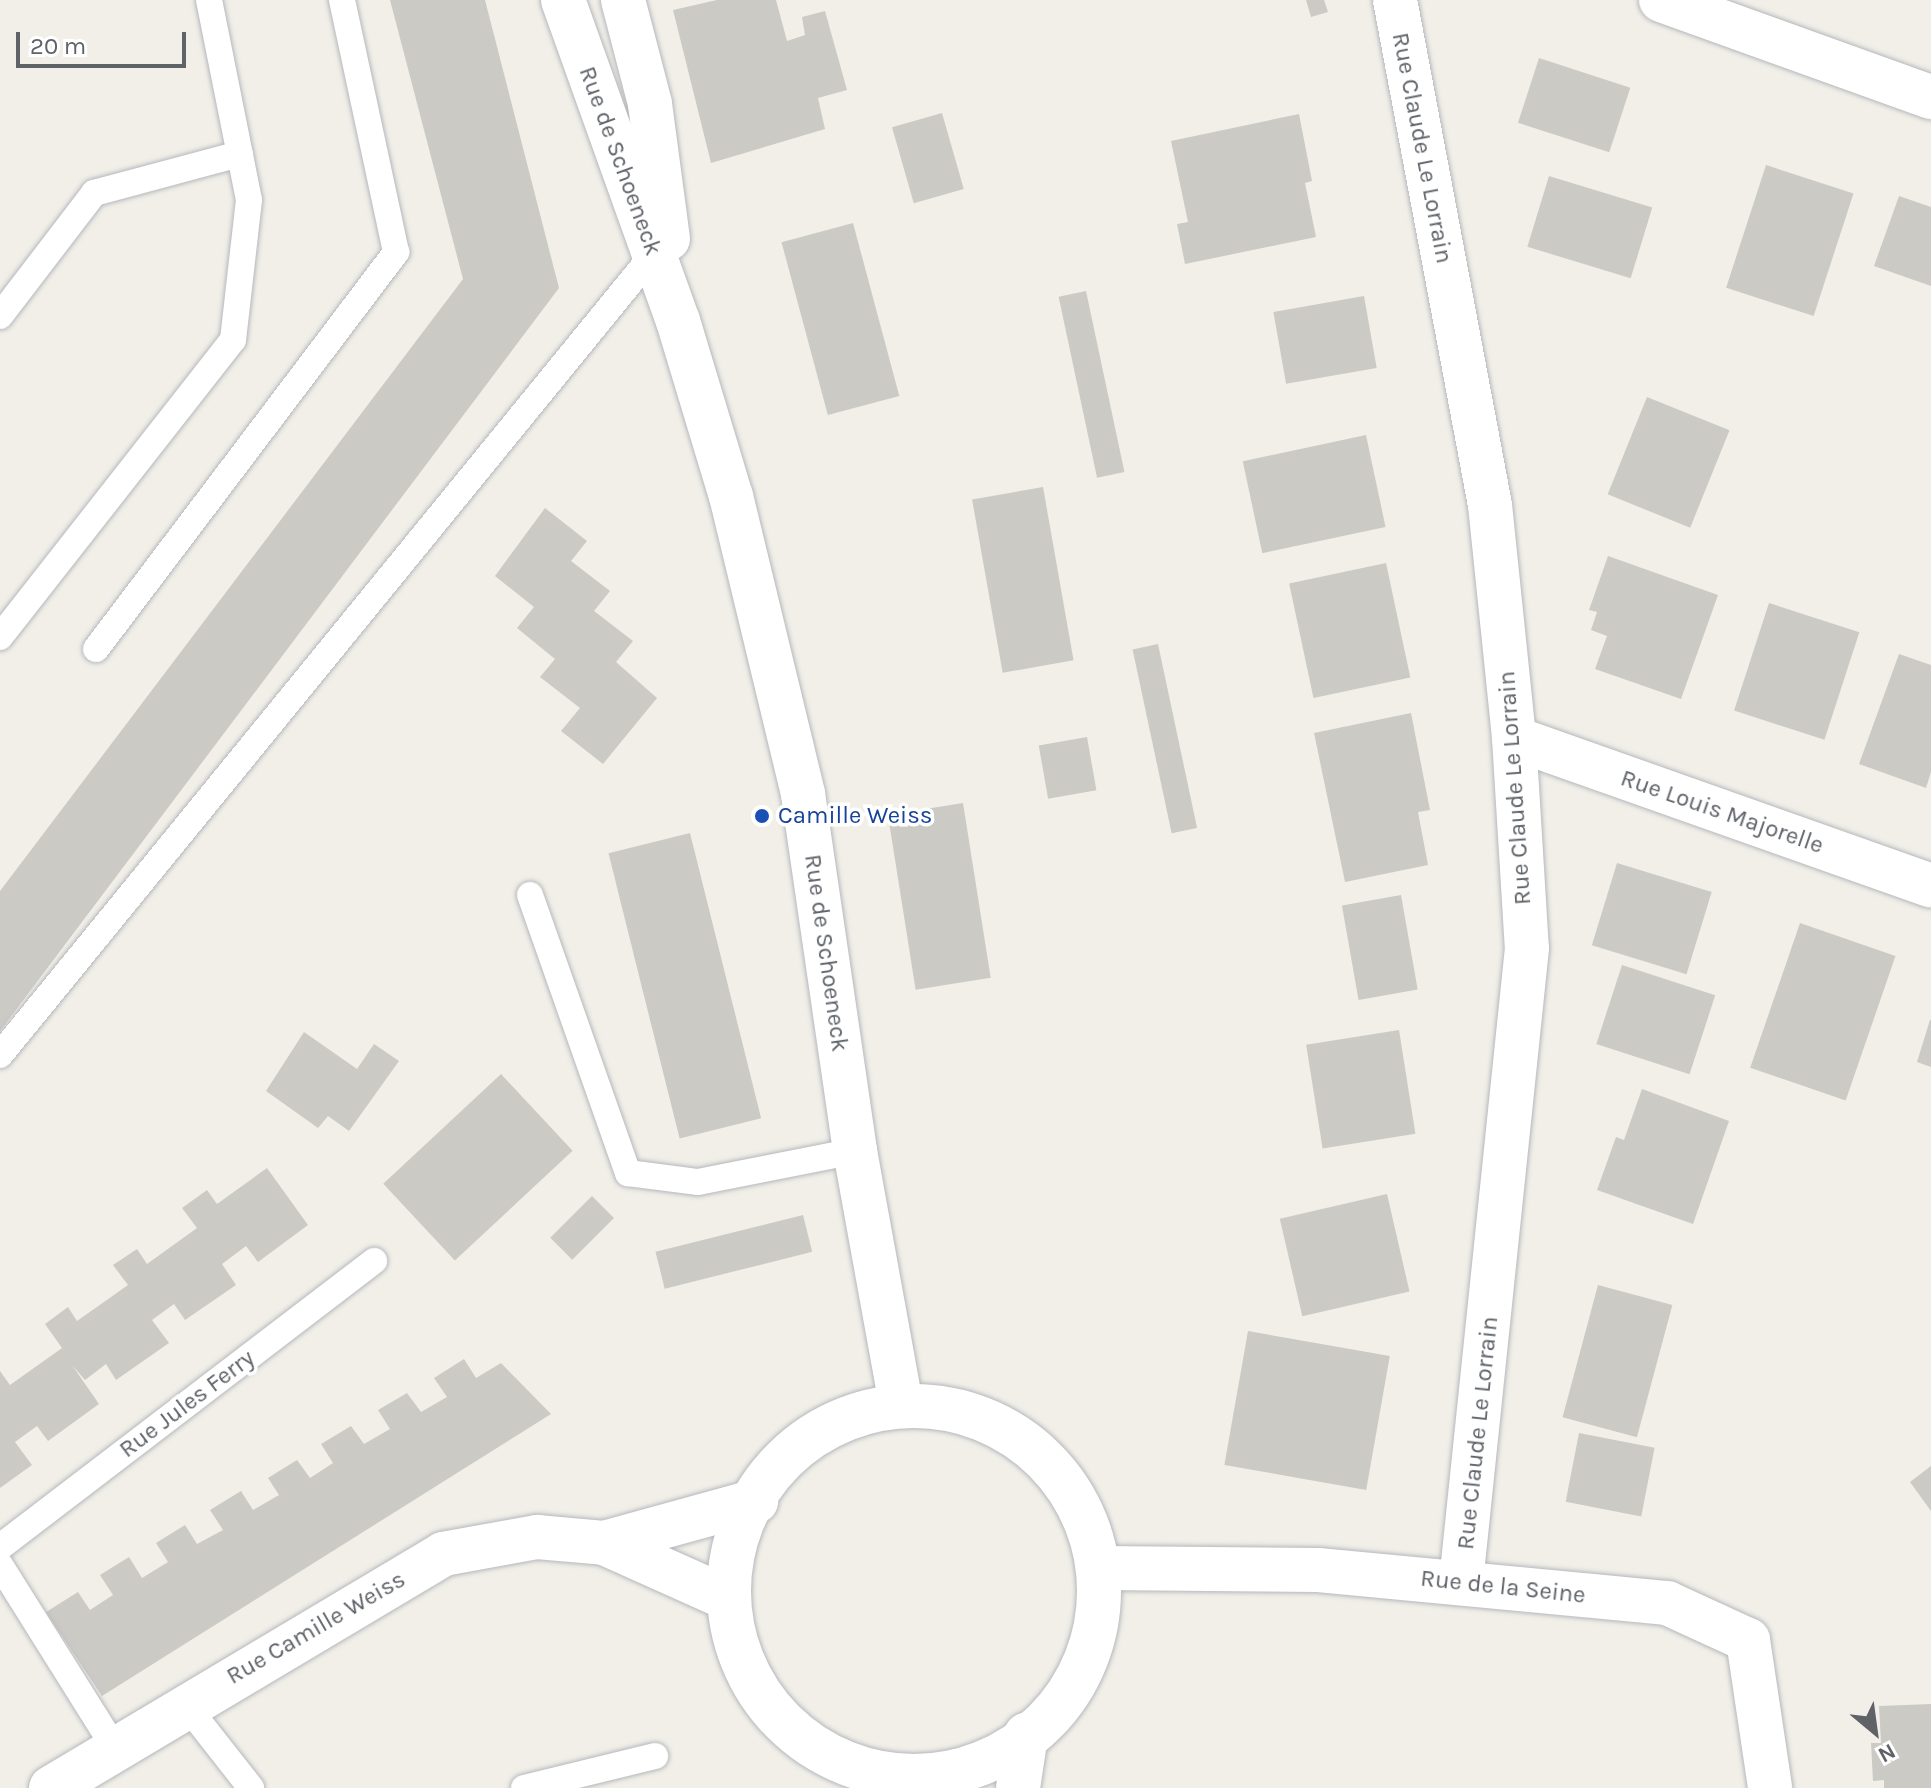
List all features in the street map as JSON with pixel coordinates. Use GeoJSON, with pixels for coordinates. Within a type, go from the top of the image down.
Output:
{"type":"FeatureCollection","features":[{"type":"Feature","properties":{"kind":"street","name":"Rue de Schoeneck"},"geometry":{"type":"LineString","coordinates":[[563,0],[661,245]]}},
{"type":"Feature","properties":{"kind":"street","name":"Rue de Schoeneck"},"geometry":{"type":"LineString","coordinates":[[623,0],[650,104],[661,245],[678,321],[731,496],[803,794],[855,1151],[901,1404]]}},
{"type":"Feature","properties":{"kind":"street","name":"Rue Claude Le Lorrain"},"geometry":{"type":"LineString","coordinates":[[1395,0],[1490,505],[1514,738],[1527,948],[1461,1582]]}},
{"type":"Feature","properties":{"kind":"street"},"geometry":{"type":"LineString","coordinates":[[1661,0],[1931,97]]}},
{"type":"Feature","properties":{"kind":"street","name":"Rue Louis Majorelle"},"geometry":{"type":"LineString","coordinates":[[1514,738],[1931,886]]}},
{"type":"Feature","properties":{"kind":"street"},"geometry":{"type":"LineString","coordinates":[[944,1403],[995,1422],[1066,1481],[1100,1568],[1093,1647],[1048,1722],[968,1770],[898,1783],[840,1764],[785,1728],[739,1658],[727,1598],[729,1565],[766,1477],[803,1441],[861,1412],[901,1404],[944,1403]]}},
{"type":"Feature","properties":{"kind":"street","name":"Rue Camille Weiss"},"geometry":{"type":"LineString","coordinates":[[604,1543],[756,1501]]}},
{"type":"Feature","properties":{"kind":"street","name":"Rue Camille Weiss"},"geometry":{"type":"LineString","coordinates":[[51,1788],[185,1704],[443,1554],[537,1537],[604,1543],[727,1598]]}},
{"type":"Feature","properties":{"kind":"street","name":"Rue de la Seine"},"geometry":{"type":"LineString","coordinates":[[1100,1568],[1318,1570],[1667,1603],[1748,1640],[1770,1788]]}},
{"type":"Feature","properties":{"kind":"street"},"geometry":{"type":"LineString","coordinates":[[1018,1788],[1026,1735]]}},
{"type":"Feature","properties":{"kind":"lane"},"geometry":{"type":"LineString","coordinates":[[0,637],[233,340],[249,200],[209,0]]}},
{"type":"Feature","properties":{"kind":"lane"},"geometry":{"type":"LineString","coordinates":[[96,649],[396,252],[342,0]]}},
{"type":"Feature","properties":{"kind":"lane"},"geometry":{"type":"LineString","coordinates":[[0,316],[94,193],[240,154]]}},
{"type":"Feature","properties":{"kind":"lane"},"geometry":{"type":"LineString","coordinates":[[0,1055],[661,245]]}},
{"type":"Feature","properties":{"kind":"lane"},"geometry":{"type":"LineString","coordinates":[[530,895],[628,1173],[698,1182],[855,1151]]}},
{"type":"Feature","properties":{"kind":"lane","name":"Rue Jules Ferry"},"geometry":{"type":"LineString","coordinates":[[0,1547],[374,1261]]}},
{"type":"Feature","properties":{"kind":"lane"},"geometry":{"type":"LineString","coordinates":[[0,1565],[115,1748]]}},
{"type":"Feature","properties":{"kind":"lane"},"geometry":{"type":"LineString","coordinates":[[185,1704],[251,1788]]}},
{"type":"Feature","properties":{"kind":"lane"},"geometry":{"type":"LineString","coordinates":[[524,1788],[655,1756]]}},
{"type":"Feature","properties":{"kind":"building"},"geometry":{"type":"Polygon","coordinates":[[[390,0],[485,0],[559,288],[0,1031],[0,891],[463,279],[390,0]]]}},
{"type":"Feature","properties":{"kind":"building"},"geometry":{"type":"Polygon","coordinates":[[[717,0],[776,0],[787,41],[805,35],[802,17],[825,11],[847,90],[818,98],[825,129],[711,163],[673,10],[717,0]]]}},
{"type":"Feature","properties":{"kind":"building"},"geometry":{"type":"Polygon","coordinates":[[[1306,0],[1324,0],[1328,12],[1311,17],[1306,0]]]}},
{"type":"Feature","properties":{"kind":"building"},"geometry":{"type":"Polygon","coordinates":[[[1539,58],[1630,88],[1609,152],[1518,123],[1539,58]]]}},
{"type":"Feature","properties":{"kind":"building"},"geometry":{"type":"Polygon","coordinates":[[[942,113],[964,189],[914,203],[892,127],[942,113]]]}},
{"type":"Feature","properties":{"kind":"building"},"geometry":{"type":"Polygon","coordinates":[[[1299,114],[1312,181],[1305,183],[1316,237],[1185,264],[1177,224],[1188,222],[1171,141],[1299,114]]]}},
{"type":"Feature","properties":{"kind":"building"},"geometry":{"type":"Polygon","coordinates":[[[1766,165],[1853,193],[1814,316],[1726,288],[1766,165]]]}},
{"type":"Feature","properties":{"kind":"building"},"geometry":{"type":"Polygon","coordinates":[[[1549,176],[1652,208],[1631,278],[1527,247],[1549,176]]]}},
{"type":"Feature","properties":{"kind":"building"},"geometry":{"type":"Polygon","coordinates":[[[1899,196],[1931,207],[1931,286],[1874,266],[1899,196]]]}},
{"type":"Feature","properties":{"kind":"building"},"geometry":{"type":"Polygon","coordinates":[[[853,223],[899,396],[828,415],[782,242],[853,223]]]}},
{"type":"Feature","properties":{"kind":"building"},"geometry":{"type":"Polygon","coordinates":[[[1086,291],[1124,472],[1097,478],[1059,297],[1086,291]]]}},
{"type":"Feature","properties":{"kind":"building"},"geometry":{"type":"Polygon","coordinates":[[[1364,296],[1377,368],[1286,384],[1273,312],[1364,296]]]}},
{"type":"Feature","properties":{"kind":"building"},"geometry":{"type":"Polygon","coordinates":[[[1647,397],[1730,430],[1690,528],[1608,494],[1647,397]]]}},
{"type":"Feature","properties":{"kind":"building"},"geometry":{"type":"Polygon","coordinates":[[[1366,435],[1386,527],[1262,553],[1243,461],[1366,435]]]}},
{"type":"Feature","properties":{"kind":"building"},"geometry":{"type":"Polygon","coordinates":[[[1043,487],[1074,660],[1003,673],[972,500],[1043,487]]]}},
{"type":"Feature","properties":{"kind":"building"},"geometry":{"type":"Polygon","coordinates":[[[545,508],[587,541],[571,561],[610,591],[594,611],[633,641],[616,662],[657,698],[603,764],[561,731],[580,708],[540,677],[555,659],[517,628],[534,607],[495,576],[545,508]]]}},
{"type":"Feature","properties":{"kind":"building"},"geometry":{"type":"Polygon","coordinates":[[[1608,556],[1718,595],[1681,699],[1595,669],[1607,636],[1591,630],[1597,612],[1589,610],[1608,556]]]}},
{"type":"Feature","properties":{"kind":"building"},"geometry":{"type":"Polygon","coordinates":[[[1386,563],[1410,677],[1313,698],[1289,584],[1386,563]]]}},
{"type":"Feature","properties":{"kind":"building"},"geometry":{"type":"Polygon","coordinates":[[[1769,603],[1859,632],[1824,740],[1734,710],[1769,603]]]}},
{"type":"Feature","properties":{"kind":"building"},"geometry":{"type":"Polygon","coordinates":[[[1158,644],[1197,828],[1172,833],[1133,649],[1158,644]]]}},
{"type":"Feature","properties":{"kind":"building"},"geometry":{"type":"Polygon","coordinates":[[[1899,654],[1931,665],[1931,772],[1926,788],[1859,764],[1899,654]]]}},
{"type":"Feature","properties":{"kind":"building"},"geometry":{"type":"Polygon","coordinates":[[[1411,713],[1430,810],[1418,812],[1428,865],[1345,882],[1314,733],[1411,713]]]}},
{"type":"Feature","properties":{"kind":"building"},"geometry":{"type":"Polygon","coordinates":[[[1087,737],[1096,790],[1048,799],[1039,746],[1087,737]]]}},
{"type":"Feature","properties":{"kind":"building"},"geometry":{"type":"Polygon","coordinates":[[[963,803],[991,978],[916,990],[888,815],[963,803]]]}},
{"type":"Feature","properties":{"kind":"building"},"geometry":{"type":"Polygon","coordinates":[[[690,833],[761,1118],[680,1139],[608,853],[690,833]]]}},
{"type":"Feature","properties":{"kind":"building"},"geometry":{"type":"Polygon","coordinates":[[[1617,863],[1712,892],[1687,974],[1592,945],[1617,863]]]}},
{"type":"Feature","properties":{"kind":"building"},"geometry":{"type":"Polygon","coordinates":[[[1401,895],[1418,990],[1359,1000],[1342,905],[1401,895]]]}},
{"type":"Feature","properties":{"kind":"building"},"geometry":{"type":"Polygon","coordinates":[[[1800,923],[1895,956],[1846,1101],[1750,1068],[1800,923]]]}},
{"type":"Feature","properties":{"kind":"building"},"geometry":{"type":"Polygon","coordinates":[[[1622,965],[1715,995],[1690,1074],[1596,1044],[1622,965]]]}},
{"type":"Feature","properties":{"kind":"building"},"geometry":{"type":"Polygon","coordinates":[[[1931,1020],[1931,1067],[1917,1062],[1931,1020]]]}},
{"type":"Feature","properties":{"kind":"building"},"geometry":{"type":"Polygon","coordinates":[[[1399,1030],[1415,1134],[1323,1148],[1306,1045],[1399,1030]]]}},
{"type":"Feature","properties":{"kind":"building"},"geometry":{"type":"Polygon","coordinates":[[[304,1032],[357,1069],[374,1044],[399,1061],[349,1131],[328,1116],[318,1128],[266,1091],[304,1032]]]}},
{"type":"Feature","properties":{"kind":"building"},"geometry":{"type":"Polygon","coordinates":[[[501,1074],[573,1151],[455,1261],[383,1184],[501,1074]]]}},
{"type":"Feature","properties":{"kind":"building"},"geometry":{"type":"Polygon","coordinates":[[[1642,1089],[1729,1121],[1693,1224],[1597,1190],[1616,1137],[1624,1140],[1642,1089]]]}},
{"type":"Feature","properties":{"kind":"building"},"geometry":{"type":"Polygon","coordinates":[[[267,1168],[308,1225],[258,1262],[246,1246],[222,1264],[236,1285],[185,1320],[174,1304],[152,1320],[169,1343],[116,1380],[106,1364],[85,1380],[72,1365],[99,1404],[48,1441],[37,1426],[15,1442],[32,1465],[0,1488],[0,1371],[10,1385],[62,1348],[45,1324],[68,1307],[77,1321],[128,1285],[113,1265],[137,1249],[147,1264],[197,1228],[182,1208],[207,1190],[217,1204],[267,1168]]]}},
{"type":"Feature","properties":{"kind":"building"},"geometry":{"type":"Polygon","coordinates":[[[1387,1194],[1409,1291],[1302,1316],[1280,1219],[1387,1194]]]}},
{"type":"Feature","properties":{"kind":"building"},"geometry":{"type":"Polygon","coordinates":[[[592,1196],[614,1218],[572,1260],[550,1238],[592,1196]]]}},
{"type":"Feature","properties":{"kind":"building"},"geometry":{"type":"Polygon","coordinates":[[[803,1215],[812,1252],[665,1289],[656,1252],[803,1215]]]}},
{"type":"Feature","properties":{"kind":"building"},"geometry":{"type":"Polygon","coordinates":[[[1598,1285],[1672,1305],[1637,1437],[1563,1417],[1598,1285]]]}},
{"type":"Feature","properties":{"kind":"building"},"geometry":{"type":"Polygon","coordinates":[[[1248,1331],[1390,1356],[1366,1490],[1224,1465],[1248,1331]]]}},
{"type":"Feature","properties":{"kind":"building"},"geometry":{"type":"Polygon","coordinates":[[[464,1359],[476,1378],[501,1363],[551,1414],[102,1696],[46,1612],[78,1592],[90,1610],[113,1595],[100,1575],[129,1557],[142,1578],[168,1562],[156,1543],[185,1525],[197,1544],[223,1530],[210,1510],[241,1491],[253,1510],[279,1495],[268,1478],[297,1460],[310,1478],[333,1463],[321,1444],[351,1426],[364,1444],[390,1429],[378,1410],[407,1393],[421,1412],[447,1397],[434,1378],[464,1359]]]}},
{"type":"Feature","properties":{"kind":"building"},"geometry":{"type":"Polygon","coordinates":[[[1579,1433],[1655,1448],[1641,1516],[1566,1502],[1579,1433]]]}},
{"type":"Feature","properties":{"kind":"building"},"geometry":{"type":"Polygon","coordinates":[[[1931,1466],[1931,1511],[1910,1482],[1931,1466]]]}},
{"type":"Feature","properties":{"kind":"building"},"geometry":{"type":"Polygon","coordinates":[[[1931,1704],[1931,1788],[1884,1788],[1884,1780],[1873,1781],[1871,1743],[1881,1743],[1879,1706],[1931,1704]]]}},
{"type":"Feature","properties":{"kind":"place","name":"Camille Weiss"},"geometry":{"type":"Point","coordinates":[762,816]}}]}
